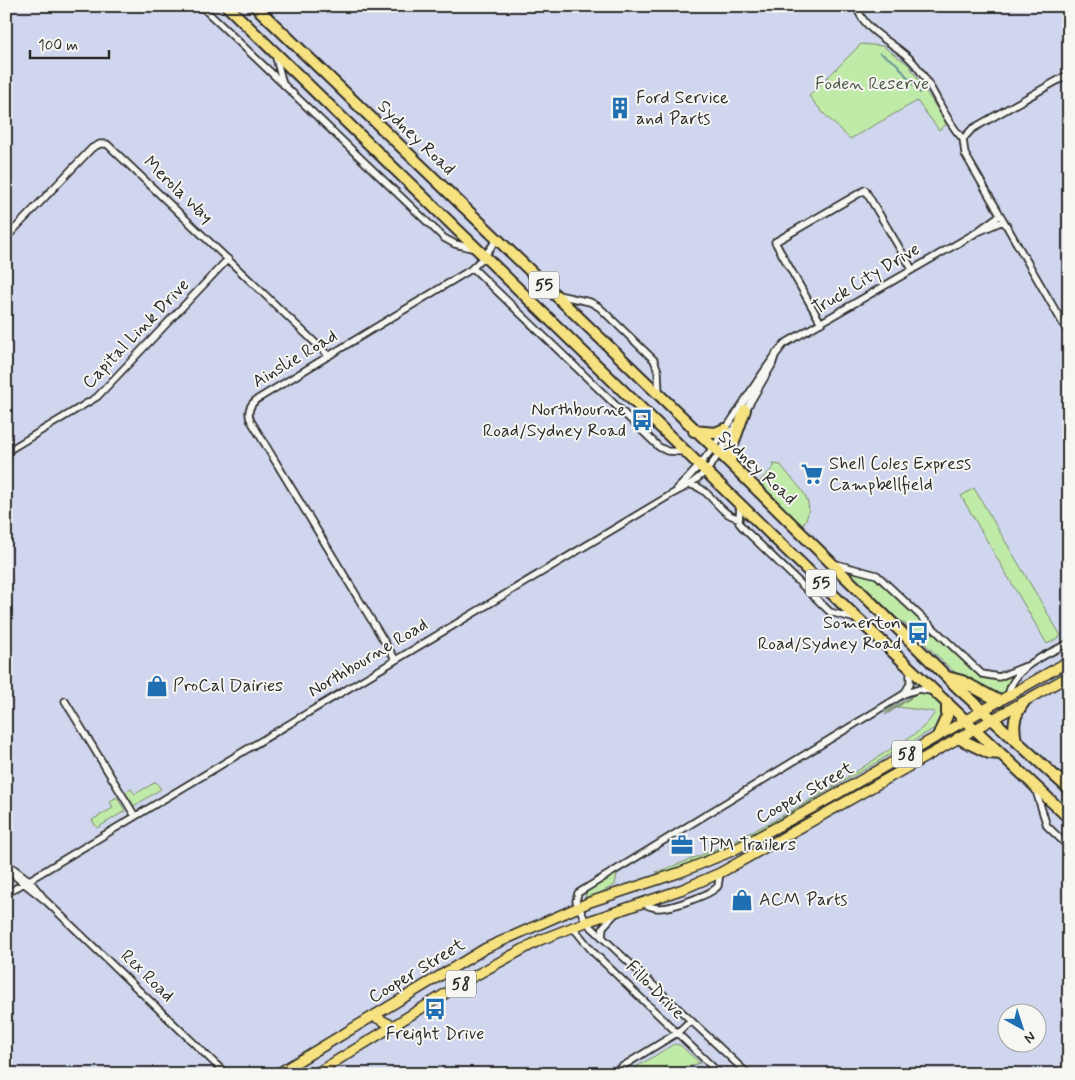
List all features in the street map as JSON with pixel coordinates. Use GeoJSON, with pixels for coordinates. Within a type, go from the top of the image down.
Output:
{"type":"FeatureCollection","features":[{"type":"Feature","properties":{"kind":"highway","name":"Sydney Road"},"geometry":{"type":"LineString","coordinates":[[227,6],[858,619],[966,720]]}},
{"type":"Feature","properties":{"kind":"highway","name":"Sydney Road"},"geometry":{"type":"LineString","coordinates":[[255,6],[694,431],[730,463],[982,711]]}},
{"type":"Feature","properties":{"kind":"highway"},"geometry":{"type":"LineString","coordinates":[[730,463],[732,447],[746,410]]}},
{"type":"Feature","properties":{"kind":"highway"},"geometry":{"type":"LineString","coordinates":[[694,431],[715,433],[725,430]]}},
{"type":"Feature","properties":{"kind":"highway"},"geometry":{"type":"LineString","coordinates":[[946,676],[962,681],[999,701]]}},
{"type":"Feature","properties":{"kind":"highway"},"geometry":{"type":"LineString","coordinates":[[938,736],[947,716],[946,702]]}},
{"type":"Feature","properties":{"kind":"highway"},"geometry":{"type":"LineString","coordinates":[[1017,741],[1013,730],[1014,720],[1024,702]]}},
{"type":"Feature","properties":{"kind":"highway","name":"55"},"geometry":{"type":"LineString","coordinates":[[982,711],[1069,789]]}},
{"type":"Feature","properties":{"kind":"highway","name":"55"},"geometry":{"type":"LineString","coordinates":[[966,720],[1069,818]]}},
{"type":"Feature","properties":{"kind":"highway"},"geometry":{"type":"LineString","coordinates":[[958,738],[989,753],[1001,754]]}},
{"type":"Feature","properties":{"kind":"main road","name":"58"},"geometry":{"type":"LineString","coordinates":[[982,711],[1069,661]]}},
{"type":"Feature","properties":{"kind":"main road","name":"58"},"geometry":{"type":"LineString","coordinates":[[994,720],[1069,676]]}},
{"type":"Feature","properties":{"kind":"main road","name":"Cooper Street"},"geometry":{"type":"LineString","coordinates":[[277,1074],[486,948],[605,896],[701,864],[732,851],[862,780],[982,711]]}},
{"type":"Feature","properties":{"kind":"main road","name":"Cooper Street"},"geometry":{"type":"LineString","coordinates":[[315,1074],[469,979],[540,940],[720,873],[975,728],[994,720]]}},
{"type":"Feature","properties":{"kind":"main road"},"geometry":{"type":"LineString","coordinates":[[862,780],[868,790]]}},
{"type":"Feature","properties":{"kind":"main road"},"geometry":{"type":"LineString","coordinates":[[732,851],[744,861]]}},
{"type":"Feature","properties":{"kind":"main road"},"geometry":{"type":"LineString","coordinates":[[701,864],[714,867],[720,873]]}},
{"type":"Feature","properties":{"kind":"main road"},"geometry":{"type":"LineString","coordinates":[[605,896],[606,904],[617,911]]}},
{"type":"Feature","properties":{"kind":"main road"},"geometry":{"type":"LineString","coordinates":[[524,930],[532,932],[540,940]]}},
{"type":"Feature","properties":{"kind":"main road"},"geometry":{"type":"LineString","coordinates":[[373,1016],[394,1026]]}},
{"type":"Feature","properties":{"kind":"street","name":"Sydney Road"},"geometry":{"type":"LineString","coordinates":[[202,6],[444,238],[455,244],[476,249]]}},
{"type":"Feature","properties":{"kind":"street"},"geometry":{"type":"LineString","coordinates":[[856,6],[863,20],[874,32],[908,57],[917,67],[954,130],[963,139],[965,154],[1069,334]]}},
{"type":"Feature","properties":{"kind":"street","name":"Sydney Road"},"geometry":{"type":"LineString","coordinates":[[273,50],[283,84]]}},
{"type":"Feature","properties":{"kind":"street"},"geometry":{"type":"LineString","coordinates":[[963,139],[972,129],[1069,74]]}},
{"type":"Feature","properties":{"kind":"street","name":"Merola Way"},"geometry":{"type":"LineString","coordinates":[[6,238],[92,148],[104,144],[113,149],[329,356]]}},
{"type":"Feature","properties":{"kind":"street"},"geometry":{"type":"LineString","coordinates":[[821,323],[775,242],[865,190],[912,269]]}},
{"type":"Feature","properties":{"kind":"street","name":"Truck City Drive"},"geometry":{"type":"LineString","coordinates":[[715,451],[725,430],[767,363],[784,344],[1002,218]]}},
{"type":"Feature","properties":{"kind":"street","name":"Ainslie Road"},"geometry":{"type":"LineString","coordinates":[[395,659],[248,414],[251,405],[256,400],[473,268],[484,257],[496,239]]}},
{"type":"Feature","properties":{"kind":"street","name":"Capital Link Drive"},"geometry":{"type":"LineString","coordinates":[[6,452],[97,397],[228,259]]}},
{"type":"Feature","properties":{"kind":"street"},"geometry":{"type":"LineString","coordinates":[[473,268],[659,447],[687,453]]}},
{"type":"Feature","properties":{"kind":"street"},"geometry":{"type":"LineString","coordinates":[[553,294],[594,304],[647,353],[658,367],[659,396]]}},
{"type":"Feature","properties":{"kind":"street","name":"Truck City Drive"},"geometry":{"type":"LineString","coordinates":[[704,469],[746,410],[772,365],[776,353]]}},
{"type":"Feature","properties":{"kind":"street","name":"Northbourne Road"},"geometry":{"type":"LineString","coordinates":[[672,494],[704,469]]}},
{"type":"Feature","properties":{"kind":"street","name":"Northbourne Road"},"geometry":{"type":"LineString","coordinates":[[6,894],[395,659],[690,485],[704,469]]}},
{"type":"Feature","properties":{"kind":"street","name":"Sydney Road"},"geometry":{"type":"LineString","coordinates":[[690,485],[700,487],[731,516],[739,518],[741,526],[830,612],[858,619]]}},
{"type":"Feature","properties":{"kind":"street"},"geometry":{"type":"LineString","coordinates":[[739,518],[740,503]]}},
{"type":"Feature","properties":{"kind":"street","name":"Sydney Road"},"geometry":{"type":"LineString","coordinates":[[834,564],[877,575],[982,674],[1000,677],[1026,666],[1069,643]]}},
{"type":"Feature","properties":{"kind":"street"},"geometry":{"type":"LineString","coordinates":[[1008,695],[1011,687],[1026,666]]}},
{"type":"Feature","properties":{"kind":"street"},"geometry":{"type":"LineString","coordinates":[[904,694],[910,684],[910,669]]}},
{"type":"Feature","properties":{"kind":"street","name":"Cooper Street"},"geometry":{"type":"LineString","coordinates":[[578,907],[576,897],[584,888],[904,694],[919,689],[936,692]]}},
{"type":"Feature","properties":{"kind":"street"},"geometry":{"type":"LineString","coordinates":[[65,701],[134,816]]}},
{"type":"Feature","properties":{"kind":"street"},"geometry":{"type":"LineString","coordinates":[[1055,776],[1069,781]]}},
{"type":"Feature","properties":{"kind":"street"},"geometry":{"type":"LineString","coordinates":[[1034,784],[1047,826],[1069,847]]}},
{"type":"Feature","properties":{"kind":"street"},"geometry":{"type":"LineString","coordinates":[[6,863],[26,882]]}},
{"type":"Feature","properties":{"kind":"street","name":"Cooper Street"},"geometry":{"type":"LineString","coordinates":[[642,903],[658,908],[666,907],[705,895],[718,886],[720,873]]}},
{"type":"Feature","properties":{"kind":"street","name":"Rex Road"},"geometry":{"type":"LineString","coordinates":[[26,882],[226,1074]]}},
{"type":"Feature","properties":{"kind":"street"},"geometry":{"type":"LineString","coordinates":[[578,907],[586,922]]}},
{"type":"Feature","properties":{"kind":"street"},"geometry":{"type":"LineString","coordinates":[[602,937],[603,927],[617,911]]}},
{"type":"Feature","properties":{"kind":"street","name":"Fillo Drive"},"geometry":{"type":"LineString","coordinates":[[586,922],[748,1074]]}},
{"type":"Feature","properties":{"kind":"street","name":"Fillo Drive"},"geometry":{"type":"LineString","coordinates":[[570,928],[576,931],[593,952],[720,1074]]}},
{"type":"Feature","properties":{"kind":"street"},"geometry":{"type":"LineString","coordinates":[[610,1074],[677,1033],[691,1020]]}},
{"type":"Feature","properties":{"kind":"shaded area"},"geometry":{"type":"Polygon","coordinates":[[[6,6],[1069,6],[1069,1074],[6,1074],[6,6]]]}},
{"type":"Feature","properties":{"kind":"green space","name":"Foden Reserve"},"geometry":{"type":"Polygon","coordinates":[[[861,44],[883,46],[909,65],[947,124],[939,130],[917,101],[850,139],[823,113],[809,96],[861,44]]]}},
{"type":"Feature","properties":{"kind":"green space"},"geometry":{"type":"Polygon","coordinates":[[[773,464],[781,465],[804,493],[809,508],[802,526],[766,491],[760,481],[774,467],[773,464]]]}},
{"type":"Feature","properties":{"kind":"green space"},"geometry":{"type":"Polygon","coordinates":[[[974,488],[1061,636],[1047,644],[961,496],[974,488]]]}},
{"type":"Feature","properties":{"kind":"green space"},"geometry":{"type":"Polygon","coordinates":[[[847,569],[875,578],[977,675],[993,680],[1018,671],[1003,694],[991,695],[952,670],[926,645],[918,634],[897,618],[847,569]]]}},
{"type":"Feature","properties":{"kind":"green space"},"geometry":{"type":"Polygon","coordinates":[[[920,692],[931,696],[946,708],[939,725],[935,728],[746,839],[682,867],[662,873],[656,872],[716,849],[775,820],[913,735],[925,726],[935,712],[898,707],[885,715],[911,698],[885,713],[920,692]]]}},
{"type":"Feature","properties":{"kind":"green space"},"geometry":{"type":"Polygon","coordinates":[[[156,782],[161,789],[134,806],[125,792],[131,789],[135,794],[156,782]]]}},
{"type":"Feature","properties":{"kind":"green space"},"geometry":{"type":"Polygon","coordinates":[[[117,797],[125,811],[97,828],[92,820],[113,808],[110,801],[117,797]]]}},
{"type":"Feature","properties":{"kind":"green space"},"geometry":{"type":"Polygon","coordinates":[[[672,840],[617,874],[615,885],[594,896],[585,897],[587,891],[672,840]]]}},
{"type":"Feature","properties":{"kind":"green space"},"geometry":{"type":"Polygon","coordinates":[[[674,1044],[680,1045],[700,1063],[659,1074],[625,1074],[674,1044]]]}},
{"type":"Feature","properties":{"kind":"waterway"},"geometry":{"type":"LineString","coordinates":[[880,53],[896,63],[920,93]]}},
{"type":"Feature","properties":{"kind":"place","name":"Ford Service and Parts"},"geometry":{"type":"Point","coordinates":[620,108]}},
{"type":"Feature","properties":{"kind":"place","name":"Northbourne Road/Sydney Road"},"geometry":{"type":"Point","coordinates":[642,420]}},
{"type":"Feature","properties":{"kind":"place","name":"Shell Coles Express Campbellfield"},"geometry":{"type":"Point","coordinates":[812,474]}},
{"type":"Feature","properties":{"kind":"place","name":"Somerton Road/Sydney Road"},"geometry":{"type":"Point","coordinates":[918,633]}},
{"type":"Feature","properties":{"kind":"place","name":"ProCal Dairies"},"geometry":{"type":"Point","coordinates":[157,686]}},
{"type":"Feature","properties":{"kind":"place","name":"TPM Trailers"},"geometry":{"type":"Point","coordinates":[682,845]}},
{"type":"Feature","properties":{"kind":"place","name":"ACM Parts"},"geometry":{"type":"Point","coordinates":[742,900]}},
{"type":"Feature","properties":{"kind":"place","name":"Freight Drive"},"geometry":{"type":"Point","coordinates":[435,1009]}}]}
